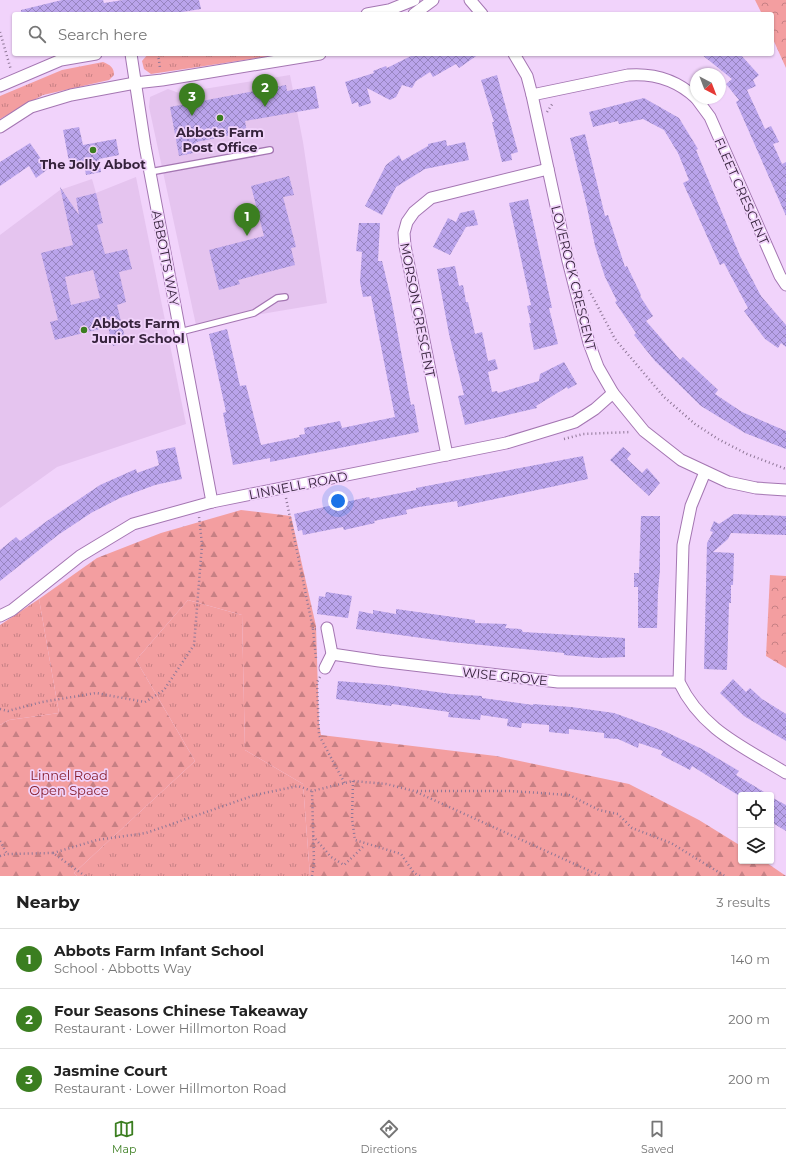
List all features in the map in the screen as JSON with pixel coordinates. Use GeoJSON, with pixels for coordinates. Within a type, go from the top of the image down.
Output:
{"type":"FeatureCollection","features":[{"type":"Feature","properties":{"kind":"street"},"geometry":{"type":"LineString","coordinates":[[378,12],[389,10],[414,0]]}},
{"type":"Feature","properties":{"kind":"street"},"geometry":{"type":"LineString","coordinates":[[417,12],[433,0]]}},
{"type":"Feature","properties":{"kind":"street"},"geometry":{"type":"LineString","coordinates":[[470,0],[480,12]]}},
{"type":"Feature","properties":{"kind":"street"},"geometry":{"type":"LineString","coordinates":[[0,86],[61,60],[84,56]]}},
{"type":"Feature","properties":{"kind":"street","name":"ABBOTTS WAY"},"geometry":{"type":"LineString","coordinates":[[131,56],[150,176],[212,502]]}},
{"type":"Feature","properties":{"kind":"street"},"geometry":{"type":"LineString","coordinates":[[0,127],[31,107],[49,100],[135,83],[162,80],[308,56]]}},
{"type":"Feature","properties":{"kind":"street","name":"LOVEROCK CRESCENT"},"geometry":{"type":"LineString","coordinates":[[515,56],[527,76],[532,95],[568,261],[589,343],[598,367],[613,393],[644,431],[662,447],[681,460],[728,482],[756,488],[786,490]]}},
{"type":"Feature","properties":{"kind":"street","name":"FLEET CRESCENT"},"geometry":{"type":"LineString","coordinates":[[532,95],[628,75],[642,74],[663,78],[679,84],[690,93]]}},
{"type":"Feature","properties":{"kind":"street","name":"FLEET CRESCENT"},"geometry":{"type":"LineString","coordinates":[[700,104],[710,117],[780,276],[786,285]]}},
{"type":"Feature","properties":{"kind":"street","name":"MORSON CRESCENT"},"geometry":{"type":"LineString","coordinates":[[447,455],[405,246],[404,233],[407,222],[414,212],[431,198],[548,169]]}},
{"type":"Feature","properties":{"kind":"street","name":"LINNELL ROAD"},"geometry":{"type":"LineString","coordinates":[[0,616],[12,610],[80,556],[133,524],[212,502],[506,443],[575,422],[595,409],[613,393]]}},
{"type":"Feature","properties":{"kind":"street"},"geometry":{"type":"LineString","coordinates":[[705,472],[691,506],[683,545],[679,682],[686,698],[699,715],[711,727],[786,773]]}},
{"type":"Feature","properties":{"kind":"street"},"geometry":{"type":"LineString","coordinates":[[321,671],[332,654],[327,628]]}},
{"type":"Feature","properties":{"kind":"street","name":"WISE GROVE"},"geometry":{"type":"LineString","coordinates":[[332,654],[558,682],[679,682]]}},
{"type":"Feature","properties":{"kind":"lane"},"geometry":{"type":"LineString","coordinates":[[150,176],[270,150]]}},
{"type":"Feature","properties":{"kind":"lane"},"geometry":{"type":"LineString","coordinates":[[180,332],[254,313],[277,298],[284,297]]}},
{"type":"Feature","properties":{"kind":"path"},"geometry":{"type":"LineString","coordinates":[[0,32],[14,80]]}},
{"type":"Feature","properties":{"kind":"path"},"geometry":{"type":"LineString","coordinates":[[547,114],[554,102],[553,91]]}},
{"type":"Feature","properties":{"kind":"path"},"geometry":{"type":"LineString","coordinates":[[588,288],[615,339],[664,397],[695,424],[718,439],[747,454],[786,469]]}},
{"type":"Feature","properties":{"kind":"path"},"geometry":{"type":"LineString","coordinates":[[284,487],[313,629],[316,659]]}},
{"type":"Feature","properties":{"kind":"path"},"geometry":{"type":"LineString","coordinates":[[0,709],[8,711],[42,702],[96,693],[145,702],[164,690],[194,645],[202,546],[199,506]]}},
{"type":"Feature","properties":{"kind":"path"},"geometry":{"type":"LineString","coordinates":[[313,629],[327,628]]}},
{"type":"Feature","properties":{"kind":"path"},"geometry":{"type":"LineString","coordinates":[[321,671],[317,682],[319,735],[345,784]]}},
{"type":"Feature","properties":{"kind":"path"},"geometry":{"type":"LineString","coordinates":[[317,682],[321,671]]}},
{"type":"Feature","properties":{"kind":"path"},"geometry":{"type":"LineString","coordinates":[[353,781],[352,819],[355,840],[365,845],[401,854],[414,873],[420,876]]}},
{"type":"Feature","properties":{"kind":"path"},"geometry":{"type":"LineString","coordinates":[[0,856],[7,854],[53,853],[96,840],[146,833],[255,795],[298,786],[312,791],[353,781],[386,784],[414,791],[601,876]]}},
{"type":"Feature","properties":{"kind":"path"},"geometry":{"type":"LineString","coordinates":[[312,791],[312,876]]}},
{"type":"Feature","properties":{"kind":"path"},"geometry":{"type":"LineString","coordinates":[[414,791],[511,791],[569,795],[600,810],[618,814],[632,828],[671,843],[724,876]]}},
{"type":"Feature","properties":{"kind":"path"},"geometry":{"type":"LineString","coordinates":[[313,836],[331,857],[344,865],[365,845]]}},
{"type":"Feature","properties":{"kind":"path"},"geometry":{"type":"LineString","coordinates":[[0,841],[7,854]]}},
{"type":"Feature","properties":{"kind":"path"},"geometry":{"type":"LineString","coordinates":[[53,853],[85,876]]}},
{"type":"Feature","properties":{"kind":"shaded area"},"geometry":{"type":"Polygon","coordinates":[[[290,75],[303,142],[327,303],[196,325],[149,107],[150,97],[168,89],[179,93],[290,75]]]}},
{"type":"Feature","properties":{"kind":"shaded area","name":"Abbots Farm Junior School"},"geometry":{"type":"Polygon","coordinates":[[[136,177],[186,424],[57,467],[0,508],[0,235],[60,190],[92,179],[96,193],[136,177]]]}},
{"type":"Feature","properties":{"kind":"green space"},"geometry":{"type":"Polygon","coordinates":[[[755,0],[786,0],[786,68],[774,41],[774,12],[761,12],[755,0]]]}},
{"type":"Feature","properties":{"kind":"green space"},"geometry":{"type":"Polygon","coordinates":[[[146,56],[272,56],[151,74],[144,69],[142,61],[146,56]]]}},
{"type":"Feature","properties":{"kind":"green space"},"geometry":{"type":"Polygon","coordinates":[[[103,62],[110,65],[113,70],[114,75],[109,80],[43,95],[0,119],[0,96],[62,70],[103,62]]]}},
{"type":"Feature","properties":{"kind":"green space","name":"Linnel Road Open Space"},"geometry":{"type":"Polygon","coordinates":[[[241,510],[291,516],[316,626],[319,724],[321,735],[496,756],[629,784],[699,820],[738,844],[738,864],[768,864],[786,876],[310,876],[303,784],[245,750],[242,615],[188,600],[136,660],[195,761],[74,873],[77,876],[0,876],[0,725],[9,720],[59,713],[39,599],[97,558],[161,533],[241,510]]]}},
{"type":"Feature","properties":{"kind":"green space"},"geometry":{"type":"Polygon","coordinates":[[[770,575],[786,576],[786,668],[766,656],[770,575]]]}},
{"type":"Feature","properties":{"kind":"green space"},"geometry":{"type":"Polygon","coordinates":[[[39,599],[59,713],[9,720],[0,725],[0,625],[39,599]]]}},
{"type":"Feature","properties":{"kind":"green space"},"geometry":{"type":"Polygon","coordinates":[[[188,600],[242,615],[245,750],[303,784],[310,876],[77,876],[74,873],[195,761],[136,660],[188,600]]]}},
{"type":"Feature","properties":{"kind":"building"},"geometry":{"type":"Polygon","coordinates":[[[62,0],[103,0],[104,3],[123,0],[199,0],[201,9],[182,12],[21,12],[21,10],[62,0]]]}},
{"type":"Feature","properties":{"kind":"building"},"geometry":{"type":"Polygon","coordinates":[[[411,56],[476,56],[459,68],[456,64],[433,77],[430,72],[416,81],[412,88],[402,85],[396,97],[390,100],[367,88],[371,103],[359,107],[358,102],[352,104],[345,82],[374,73],[373,71],[386,66],[387,68],[411,56]]]}},
{"type":"Feature","properties":{"kind":"building"},"geometry":{"type":"Polygon","coordinates":[[[703,56],[742,56],[759,75],[753,80],[756,86],[747,90],[765,129],[771,126],[779,142],[773,144],[782,164],[786,162],[786,216],[736,102],[739,100],[726,84],[732,79],[726,74],[726,68],[718,68],[703,56]]]}},
{"type":"Feature","properties":{"kind":"building"},"geometry":{"type":"Polygon","coordinates":[[[497,75],[518,152],[511,154],[512,160],[502,162],[492,122],[494,122],[481,80],[497,75]]]}},
{"type":"Feature","properties":{"kind":"building"},"geometry":{"type":"Polygon","coordinates":[[[286,85],[287,91],[315,86],[319,108],[245,121],[247,132],[196,142],[198,152],[179,156],[170,107],[286,85]]]}},
{"type":"Feature","properties":{"kind":"building"},"geometry":{"type":"Polygon","coordinates":[[[644,98],[679,118],[698,149],[696,150],[740,256],[761,296],[786,325],[786,347],[781,343],[778,348],[765,339],[744,311],[748,308],[724,263],[720,265],[683,183],[689,180],[678,153],[664,130],[643,119],[619,124],[618,121],[593,127],[589,112],[644,98]]]}},
{"type":"Feature","properties":{"kind":"building","name":"The Jolly Abbot"},"geometry":{"type":"Polygon","coordinates":[[[79,127],[83,145],[116,139],[119,155],[99,159],[101,172],[86,175],[84,164],[70,167],[63,130],[79,127]]]}},
{"type":"Feature","properties":{"kind":"building"},"geometry":{"type":"Polygon","coordinates":[[[585,134],[605,216],[608,215],[625,267],[627,266],[641,295],[640,296],[653,316],[646,321],[680,360],[683,357],[718,390],[715,394],[742,412],[786,431],[786,449],[745,433],[701,406],[655,361],[634,335],[636,333],[615,302],[617,301],[605,277],[595,246],[570,138],[585,134]]]}},
{"type":"Feature","properties":{"kind":"building"},"geometry":{"type":"Polygon","coordinates":[[[446,140],[447,146],[465,142],[469,160],[425,169],[396,187],[382,215],[365,206],[386,165],[399,155],[402,161],[428,146],[428,144],[446,140]]]}},
{"type":"Feature","properties":{"kind":"building"},"geometry":{"type":"Polygon","coordinates":[[[30,143],[48,169],[36,178],[29,166],[0,186],[0,162],[30,143]]]}},
{"type":"Feature","properties":{"kind":"building"},"geometry":{"type":"Polygon","coordinates":[[[289,176],[294,195],[283,197],[296,247],[291,248],[295,265],[238,280],[240,284],[219,290],[209,250],[264,236],[251,186],[289,176]]]}},
{"type":"Feature","properties":{"kind":"building"},"geometry":{"type":"Polygon","coordinates":[[[60,187],[79,215],[76,198],[96,193],[103,223],[97,225],[105,254],[127,249],[132,269],[119,272],[126,302],[117,305],[126,342],[113,346],[108,327],[55,340],[50,322],[58,320],[41,253],[73,245],[60,187]],[[93,270],[65,277],[71,305],[100,298],[93,270]]]}},
{"type":"Feature","properties":{"kind":"building"},"geometry":{"type":"Polygon","coordinates":[[[528,199],[552,308],[549,308],[558,344],[534,350],[529,323],[531,323],[527,306],[531,305],[509,203],[528,199]]]}},
{"type":"Feature","properties":{"kind":"building"},"geometry":{"type":"Polygon","coordinates":[[[474,210],[478,225],[466,227],[450,255],[433,247],[448,218],[456,222],[460,213],[474,210]]]}},
{"type":"Feature","properties":{"kind":"building"},"geometry":{"type":"Polygon","coordinates":[[[359,223],[380,223],[378,261],[382,261],[391,298],[411,405],[414,404],[419,432],[270,462],[270,458],[233,465],[223,413],[226,412],[209,334],[227,329],[240,386],[246,385],[261,445],[300,437],[299,435],[305,434],[304,428],[340,421],[342,428],[395,417],[371,296],[363,297],[360,282],[362,252],[356,251],[359,223]]]}},
{"type":"Feature","properties":{"kind":"building"},"geometry":{"type":"Polygon","coordinates":[[[455,266],[459,286],[463,285],[466,302],[468,302],[475,334],[482,332],[488,361],[495,359],[498,369],[488,372],[492,392],[497,391],[498,393],[539,381],[540,374],[564,362],[577,384],[568,389],[567,387],[536,406],[537,408],[465,425],[458,396],[464,395],[449,334],[437,269],[455,266]]]}},
{"type":"Feature","properties":{"kind":"building"},"geometry":{"type":"Polygon","coordinates":[[[175,447],[182,479],[155,485],[120,498],[91,513],[58,535],[0,581],[0,550],[16,537],[20,541],[100,485],[136,469],[137,473],[159,465],[156,451],[175,447]]]}},
{"type":"Feature","properties":{"kind":"building"},"geometry":{"type":"Polygon","coordinates":[[[623,447],[631,454],[627,459],[642,473],[647,468],[660,483],[649,496],[610,460],[623,447]]]}},
{"type":"Feature","properties":{"kind":"building"},"geometry":{"type":"Polygon","coordinates":[[[583,456],[588,479],[458,507],[457,501],[419,507],[406,510],[407,514],[374,521],[375,523],[344,530],[343,527],[303,535],[302,530],[298,531],[294,514],[359,499],[369,497],[370,499],[416,490],[416,488],[583,456]]]}},
{"type":"Feature","properties":{"kind":"building"},"geometry":{"type":"Polygon","coordinates":[[[734,514],[786,516],[786,535],[731,533],[728,539],[713,552],[734,553],[733,585],[731,585],[731,603],[729,603],[727,670],[704,669],[707,543],[713,532],[710,531],[714,521],[719,524],[734,514]]]}},
{"type":"Feature","properties":{"kind":"building"},"geometry":{"type":"Polygon","coordinates":[[[641,516],[660,516],[660,570],[657,628],[638,628],[638,587],[634,587],[634,573],[639,573],[641,516]]]}},
{"type":"Feature","properties":{"kind":"building"},"geometry":{"type":"Polygon","coordinates":[[[326,592],[352,596],[348,618],[317,614],[319,596],[325,597],[326,592]]]}},
{"type":"Feature","properties":{"kind":"building"},"geometry":{"type":"Polygon","coordinates":[[[396,609],[475,620],[475,623],[507,624],[505,628],[521,629],[523,632],[625,638],[625,657],[599,658],[564,655],[564,653],[451,642],[356,629],[359,611],[373,614],[373,610],[396,614],[396,609]]]}},
{"type":"Feature","properties":{"kind":"building"},"geometry":{"type":"Polygon","coordinates":[[[733,679],[746,692],[750,688],[762,699],[786,714],[786,741],[744,716],[720,693],[733,679]]]}},
{"type":"Feature","properties":{"kind":"building"},"geometry":{"type":"Polygon","coordinates":[[[338,681],[387,685],[451,694],[482,696],[482,698],[533,705],[571,707],[614,713],[664,731],[702,749],[739,771],[736,775],[764,792],[738,792],[738,795],[692,766],[690,770],[661,755],[663,751],[639,743],[638,748],[618,739],[604,738],[604,733],[569,729],[569,734],[549,732],[549,725],[522,723],[521,728],[507,726],[508,719],[481,715],[480,720],[448,717],[449,712],[392,704],[391,706],[336,699],[338,681]]]}},
{"type":"Feature","properties":{"kind":"building"},"geometry":{"type":"Polygon","coordinates":[[[774,799],[786,805],[786,831],[774,824],[774,799]]]}},
{"type":"Feature","properties":{"kind":"place","name":"Four Seasons Chinese Takeaway"},"geometry":{"type":"Point","coordinates":[265,107]}},
{"type":"Feature","properties":{"kind":"place","name":"Jasmine Court"},"geometry":{"type":"Point","coordinates":[192,116]}},
{"type":"Feature","properties":{"kind":"place","name":"Abbots Farm Post Office"},"geometry":{"type":"Point","coordinates":[220,118]}},
{"type":"Feature","properties":{"kind":"place","name":"The Jolly Abbot"},"geometry":{"type":"Point","coordinates":[93,150]}},
{"type":"Feature","properties":{"kind":"place","name":"Abbots Farm Infant School"},"geometry":{"type":"Point","coordinates":[247,236]}},
{"type":"Feature","properties":{"kind":"place","name":"Abbots Farm Junior School"},"geometry":{"type":"Point","coordinates":[84,330]}}]}
